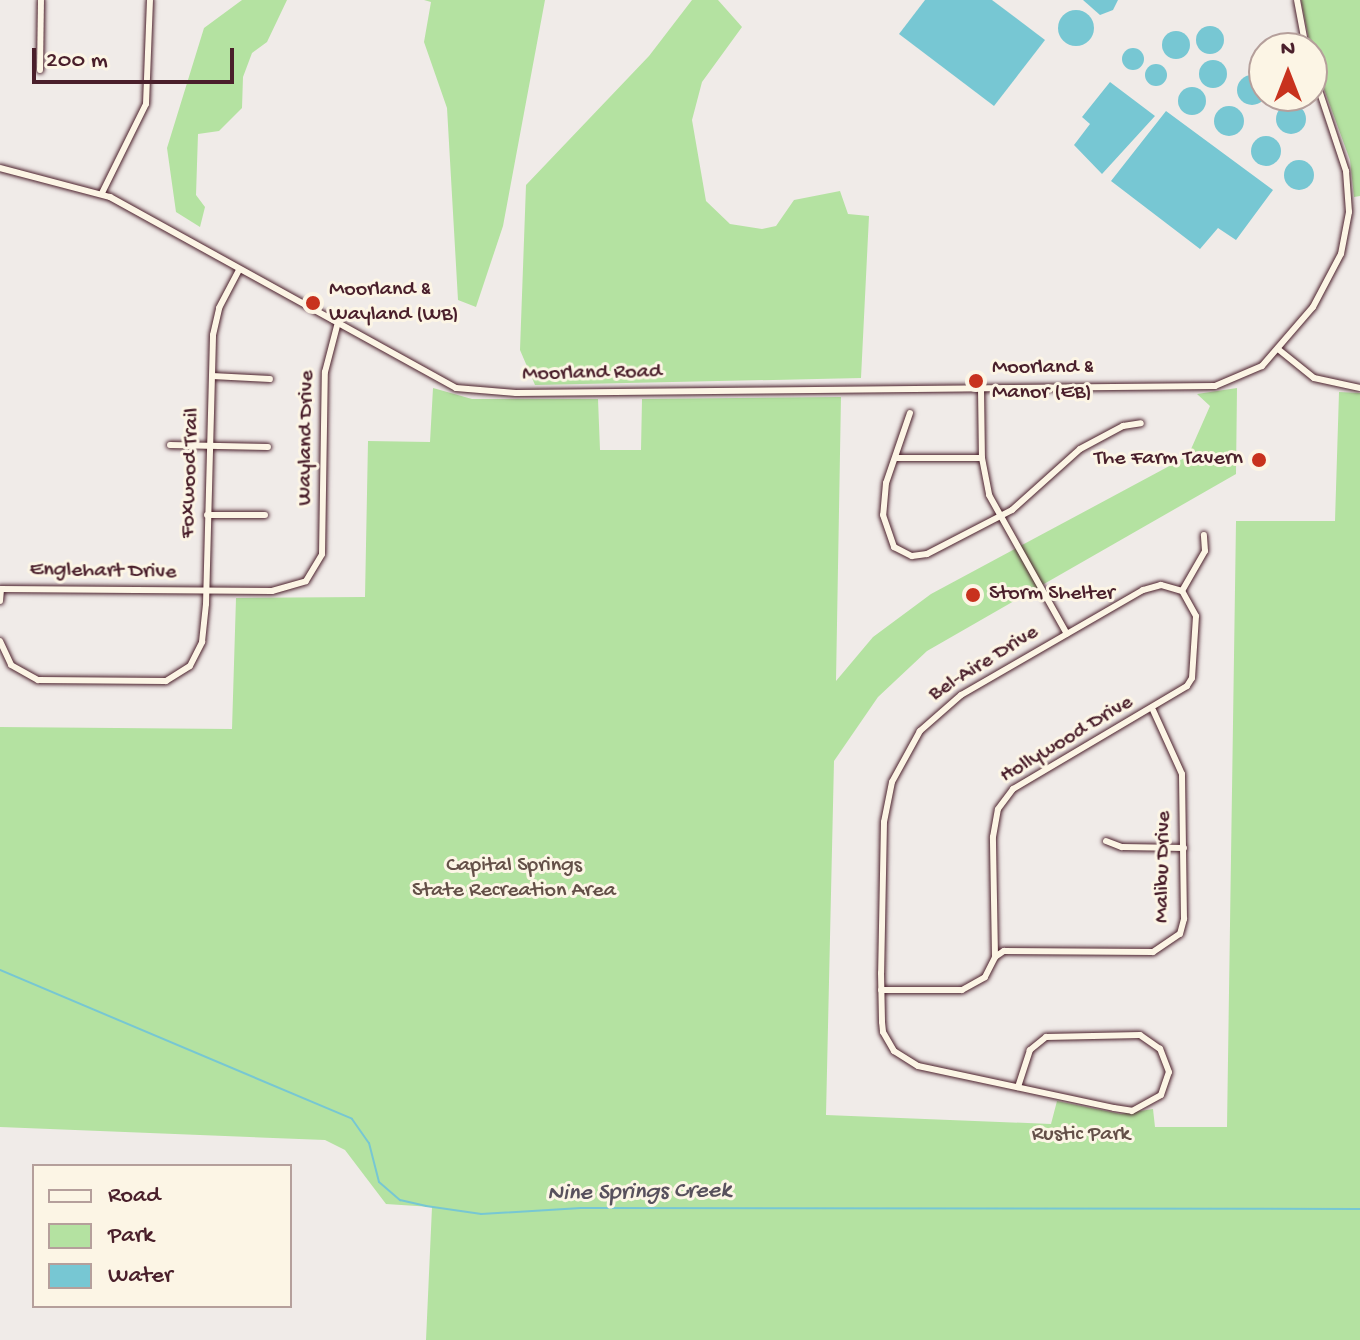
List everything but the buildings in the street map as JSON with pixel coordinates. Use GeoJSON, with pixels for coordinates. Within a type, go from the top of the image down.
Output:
{"type":"FeatureCollection","features":[{"type":"Feature","properties":{"kind":"street"},"geometry":{"type":"LineString","coordinates":[[40,70],[41,0]]}},
{"type":"Feature","properties":{"kind":"street"},"geometry":{"type":"LineString","coordinates":[[102,193],[146,104],[150,0]]}},
{"type":"Feature","properties":{"kind":"street"},"geometry":{"type":"LineString","coordinates":[[1297,0],[1303,32]]}},
{"type":"Feature","properties":{"kind":"street"},"geometry":{"type":"LineString","coordinates":[[1326,112],[1346,171],[1347,231],[1325,289],[1278,349],[1314,378],[1360,388]]}},
{"type":"Feature","properties":{"kind":"street","name":"Moorland Road"},"geometry":{"type":"LineString","coordinates":[[0,168],[102,193],[442,384],[476,392],[1215,386],[1237,380],[1262,366],[1278,349]]}},
{"type":"Feature","properties":{"kind":"street","name":"Foxwood Trail"},"geometry":{"type":"LineString","coordinates":[[0,641],[11,665],[38,680],[166,681],[180,675],[199,652],[206,591],[212,376],[217,315],[239,270]]}},
{"type":"Feature","properties":{"kind":"street","name":"Wayland Drive"},"geometry":{"type":"LineString","coordinates":[[322,554],[325,372],[337,326]]}},
{"type":"Feature","properties":{"kind":"street"},"geometry":{"type":"LineString","coordinates":[[212,376],[270,379]]}},
{"type":"Feature","properties":{"kind":"street"},"geometry":{"type":"LineString","coordinates":[[981,389],[982,458],[989,495],[1067,634]]}},
{"type":"Feature","properties":{"kind":"street"},"geometry":{"type":"LineString","coordinates":[[910,413],[886,483],[883,515],[885,532],[903,553],[927,554],[1000,516],[1080,449],[1123,426],[1141,423]]}},
{"type":"Feature","properties":{"kind":"street"},"geometry":{"type":"LineString","coordinates":[[170,445],[268,447]]}},
{"type":"Feature","properties":{"kind":"street"},"geometry":{"type":"LineString","coordinates":[[896,458],[982,458]]}},
{"type":"Feature","properties":{"kind":"street"},"geometry":{"type":"LineString","coordinates":[[207,515],[265,515]]}},
{"type":"Feature","properties":{"kind":"street"},"geometry":{"type":"LineString","coordinates":[[1182,591],[1205,551],[1204,535]]}},
{"type":"Feature","properties":{"kind":"street","name":"Englehart Drive"},"geometry":{"type":"LineString","coordinates":[[0,589],[287,590],[306,581],[322,554]]}},
{"type":"Feature","properties":{"kind":"street","name":"Bel-Aire Drive"},"geometry":{"type":"LineString","coordinates":[[1018,1087],[1030,1050],[1046,1037],[1140,1035],[1160,1049],[1169,1072],[1161,1095],[1140,1110],[1018,1087],[918,1066],[894,1051],[883,1032],[881,990],[885,814],[903,757],[946,706],[1067,634],[1143,590],[1161,585],[1182,591]]}},
{"type":"Feature","properties":{"kind":"street"},"geometry":{"type":"LineString","coordinates":[[0,589],[0,601]]}},
{"type":"Feature","properties":{"kind":"street","name":"Hollywood Drive"},"geometry":{"type":"LineString","coordinates":[[995,957],[993,837],[1005,796],[1153,710],[1192,678],[1196,616],[1182,591]]}},
{"type":"Feature","properties":{"kind":"street","name":"Malibu Drive"},"geometry":{"type":"LineString","coordinates":[[995,957],[1004,951],[1153,952],[1168,947],[1180,934],[1184,919],[1182,774],[1153,710]]}},
{"type":"Feature","properties":{"kind":"street"},"geometry":{"type":"LineString","coordinates":[[1106,841],[1122,847],[1184,848]]}},
{"type":"Feature","properties":{"kind":"street"},"geometry":{"type":"LineString","coordinates":[[881,990],[972,987],[985,977],[995,957]]}},
{"type":"Feature","properties":{"kind":"green space"},"geometry":{"type":"Polygon","coordinates":[[[242,0],[287,0],[267,42],[252,53],[243,77],[242,108],[219,131],[198,134],[196,195],[205,207],[200,227],[176,212],[167,148],[204,28],[242,0]]]}},
{"type":"Feature","properties":{"kind":"green space"},"geometry":{"type":"Polygon","coordinates":[[[424,0],[545,0],[503,226],[476,307],[458,300],[447,108],[424,42],[431,2],[424,0]]]}},
{"type":"Feature","properties":{"kind":"green space"},"geometry":{"type":"Polygon","coordinates":[[[692,0],[718,0],[742,27],[702,82],[692,120],[706,201],[730,224],[762,229],[776,226],[794,200],[840,191],[848,214],[869,216],[861,378],[535,385],[520,350],[526,185],[649,56],[692,0]]]}},
{"type":"Feature","properties":{"kind":"green space"},"geometry":{"type":"Polygon","coordinates":[[[1301,0],[1360,0],[1360,196],[1354,197],[1350,160],[1328,100],[1328,32],[1308,32],[1301,0]]]}},
{"type":"Feature","properties":{"kind":"green space","name":"Capital Springs State Recreation Area"},"geometry":{"type":"Polygon","coordinates":[[[433,388],[472,399],[598,399],[600,450],[641,450],[642,399],[841,397],[836,681],[873,637],[931,594],[1188,456],[1210,406],[1197,394],[1237,388],[1236,474],[927,651],[878,697],[834,761],[826,1115],[1051,1124],[1057,1101],[1121,1114],[1153,1109],[1155,1127],[1227,1127],[1236,521],[1335,521],[1339,392],[1360,393],[1360,1340],[426,1340],[432,1207],[386,1204],[345,1150],[325,1140],[0,1127],[0,727],[232,729],[236,598],[365,597],[368,441],[430,442],[433,388]]]}},
{"type":"Feature","properties":{"kind":"water"},"geometry":{"type":"Polygon","coordinates":[[[925,0],[992,0],[1045,40],[994,106],[899,34],[925,0]]]}},
{"type":"Feature","properties":{"kind":"water"},"geometry":{"type":"Polygon","coordinates":[[[1083,0],[1118,0],[1113,10],[1100,15],[1083,0]]]}},
{"type":"Feature","properties":{"kind":"water"},"geometry":{"type":"Polygon","coordinates":[[[1076,10],[1089,15],[1094,28],[1089,41],[1076,46],[1063,41],[1058,28],[1063,15],[1076,10]]]}},
{"type":"Feature","properties":{"kind":"water"},"geometry":{"type":"Polygon","coordinates":[[[1210,26],[1220,30],[1224,40],[1220,50],[1210,54],[1200,50],[1196,40],[1200,30],[1210,26]]]}},
{"type":"Feature","properties":{"kind":"water"},"geometry":{"type":"Polygon","coordinates":[[[1176,31],[1186,35],[1190,45],[1186,55],[1176,59],[1166,55],[1162,45],[1166,35],[1176,31]]]}},
{"type":"Feature","properties":{"kind":"water"},"geometry":{"type":"Polygon","coordinates":[[[1129,48],[1137,48],[1144,59],[1137,70],[1129,70],[1122,63],[1122,55],[1129,48]]]}},
{"type":"Feature","properties":{"kind":"water"},"geometry":{"type":"Polygon","coordinates":[[[1213,60],[1223,64],[1227,74],[1223,84],[1213,88],[1203,84],[1199,74],[1203,64],[1213,60]]]}},
{"type":"Feature","properties":{"kind":"water"},"geometry":{"type":"Polygon","coordinates":[[[1152,64],[1160,64],[1167,75],[1160,86],[1152,86],[1145,79],[1145,71],[1152,64]]]}},
{"type":"Feature","properties":{"kind":"water"},"geometry":{"type":"Polygon","coordinates":[[[1246,76],[1248,104],[1238,96],[1237,90],[1238,84],[1246,76]]]}},
{"type":"Feature","properties":{"kind":"water"},"geometry":{"type":"Polygon","coordinates":[[[1110,82],[1155,116],[1102,174],[1074,145],[1090,124],[1082,117],[1110,82]]]}},
{"type":"Feature","properties":{"kind":"water"},"geometry":{"type":"Polygon","coordinates":[[[1192,87],[1202,91],[1206,101],[1202,111],[1192,115],[1182,111],[1178,101],[1182,91],[1192,87]]]}},
{"type":"Feature","properties":{"kind":"water"},"geometry":{"type":"Polygon","coordinates":[[[1229,106],[1240,110],[1244,121],[1240,132],[1229,136],[1218,132],[1214,121],[1218,110],[1229,106]]]}},
{"type":"Feature","properties":{"kind":"water"},"geometry":{"type":"Polygon","coordinates":[[[1166,111],[1273,190],[1236,240],[1218,228],[1200,249],[1111,181],[1166,111]]]}},
{"type":"Feature","properties":{"kind":"water"},"geometry":{"type":"Polygon","coordinates":[[[1278,112],[1305,113],[1305,125],[1297,133],[1285,133],[1277,125],[1278,112]]]}},
{"type":"Feature","properties":{"kind":"water"},"geometry":{"type":"Polygon","coordinates":[[[1266,136],[1277,140],[1281,151],[1277,162],[1266,166],[1255,162],[1251,151],[1255,140],[1266,136]]]}},
{"type":"Feature","properties":{"kind":"water"},"geometry":{"type":"Polygon","coordinates":[[[1299,160],[1310,164],[1314,175],[1310,186],[1299,190],[1288,186],[1284,175],[1288,164],[1299,160]]]}},
{"type":"Feature","properties":{"kind":"waterway","name":"Nine Springs Creek"},"geometry":{"type":"LineString","coordinates":[[0,970],[352,1119],[369,1143],[379,1182],[400,1200],[426,1206],[481,1214],[581,1208],[1360,1209]]}},
{"type":"Feature","properties":{"kind":"place","name":"Moorland & Wayland (WB)"},"geometry":{"type":"Point","coordinates":[313,303]}},
{"type":"Feature","properties":{"kind":"place","name":"Moorland & Manor (EB)"},"geometry":{"type":"Point","coordinates":[976,381]}},
{"type":"Feature","properties":{"kind":"place","name":"The Farm Tavern"},"geometry":{"type":"Point","coordinates":[1259,460]}},
{"type":"Feature","properties":{"kind":"place","name":"Storm Shelter"},"geometry":{"type":"Point","coordinates":[973,595]}},
{"type":"Feature","properties":{"kind":"park label","name":"Rustic Park"},"geometry":{"type":"Point","coordinates":[1081,1136]}}]}
